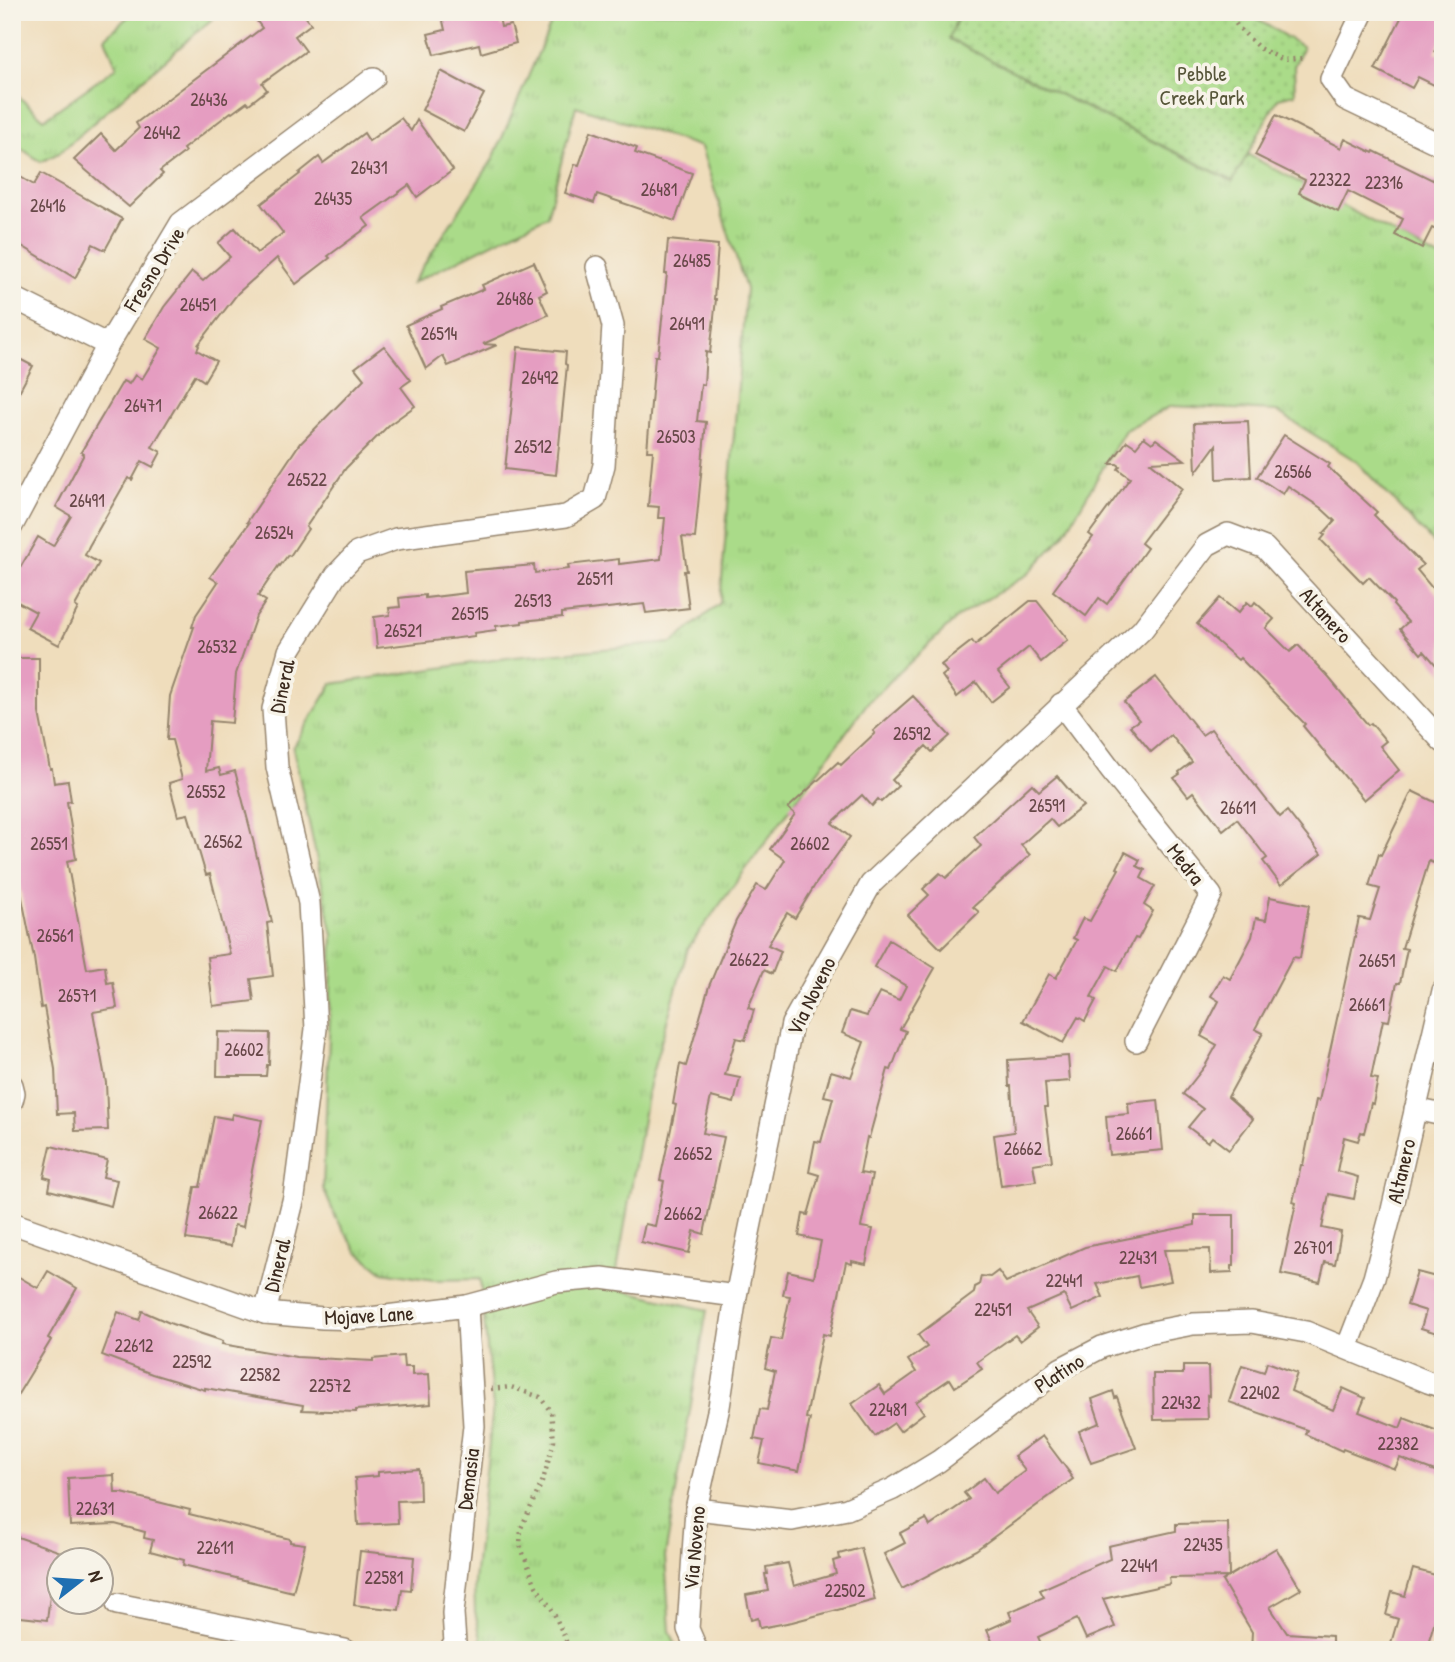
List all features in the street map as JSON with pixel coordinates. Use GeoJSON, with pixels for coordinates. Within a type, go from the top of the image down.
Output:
{"type":"FeatureCollection","features":[{"type":"Feature","properties":{"kind":"street"},"geometry":{"type":"LineString","coordinates":[[1363,12],[1331,79],[1345,99],[1443,146]]}},
{"type":"Feature","properties":{"kind":"street","name":"Fresno Drive"},"geometry":{"type":"LineString","coordinates":[[12,526],[108,345],[181,223],[373,78]]}},
{"type":"Feature","properties":{"kind":"street","name":"Dineral"},"geometry":{"type":"LineString","coordinates":[[265,1313],[294,1197],[316,1029],[309,903],[277,767],[273,709],[289,651],[336,575],[357,553],[396,539],[566,516],[595,499],[604,465],[613,326],[597,267]]}},
{"type":"Feature","properties":{"kind":"street"},"geometry":{"type":"LineString","coordinates":[[12,298],[108,345]]}},
{"type":"Feature","properties":{"kind":"street","name":"Via Noveno"},"geometry":{"type":"LineString","coordinates":[[697,1650],[688,1629],[696,1509],[719,1407],[736,1296],[792,1024],[870,884],[1142,630],[1207,545],[1228,534]]}},
{"type":"Feature","properties":{"kind":"street","name":"Altanero"},"geometry":{"type":"LineString","coordinates":[[1228,534],[1265,548],[1443,742]]}},
{"type":"Feature","properties":{"kind":"street","name":"Medra"},"geometry":{"type":"LineString","coordinates":[[1061,704],[1211,895],[1136,1041]]}},
{"type":"Feature","properties":{"kind":"street","name":"Altanero"},"geometry":{"type":"LineString","coordinates":[[1347,1348],[1374,1278],[1443,991]]}},
{"type":"Feature","properties":{"kind":"street"},"geometry":{"type":"LineString","coordinates":[[12,1085],[12,1101]]}},
{"type":"Feature","properties":{"kind":"street"},"geometry":{"type":"LineString","coordinates":[[1415,1109],[1443,1115]]}},
{"type":"Feature","properties":{"kind":"street","name":"Mojave Lane"},"geometry":{"type":"LineString","coordinates":[[12,1223],[265,1313],[362,1319],[467,1306],[556,1282],[601,1278],[736,1296]]}},
{"type":"Feature","properties":{"kind":"street","name":"Demasia"},"geometry":{"type":"LineString","coordinates":[[450,1650],[455,1643],[453,1613],[474,1426],[467,1306]]}},
{"type":"Feature","properties":{"kind":"street","name":"Platino"},"geometry":{"type":"LineString","coordinates":[[696,1509],[792,1520],[847,1509],[892,1489],[939,1461],[1060,1369],[1102,1347],[1146,1333],[1194,1324],[1252,1322],[1306,1332],[1443,1387]]}},
{"type":"Feature","properties":{"kind":"street"},"geometry":{"type":"LineString","coordinates":[[117,1604],[345,1650]]}},
{"type":"Feature","properties":{"kind":"path"},"geometry":{"type":"LineString","coordinates":[[1228,12],[1238,27],[1259,48],[1284,60],[1304,58]]}},
{"type":"Feature","properties":{"kind":"path"},"geometry":{"type":"LineString","coordinates":[[472,1390],[511,1387],[540,1397],[551,1412],[554,1441],[543,1480],[520,1528],[520,1545],[536,1586],[554,1611],[566,1641],[559,1650]]}},
{"type":"Feature","properties":{"kind":"green space"},"geometry":{"type":"Polygon","coordinates":[[[133,12],[220,12],[59,153],[41,162],[12,142],[12,91],[44,119],[117,67],[105,38],[133,12]]]}},
{"type":"Feature","properties":{"kind":"green space"},"geometry":{"type":"Polygon","coordinates":[[[553,12],[960,12],[949,39],[1232,181],[1247,154],[1443,260],[1443,553],[1356,461],[1276,411],[1171,406],[1125,430],[1064,535],[1028,574],[958,617],[869,701],[688,948],[649,1084],[614,1288],[707,1310],[665,1557],[670,1631],[678,1650],[476,1650],[481,1638],[475,1612],[474,1581],[493,1407],[480,1279],[434,1280],[383,1272],[358,1252],[336,1218],[323,1188],[333,935],[293,748],[332,684],[514,657],[672,643],[720,603],[746,289],[701,147],[576,106],[547,216],[412,283],[493,159],[555,14],[553,12]]]}},
{"type":"Feature","properties":{"kind":"green space","name":"Pebble Creek Park"},"geometry":{"type":"Polygon","coordinates":[[[960,12],[1245,12],[1303,47],[1294,66],[1295,94],[1278,98],[1233,181],[949,39],[960,12]]]}},
{"type":"Feature","properties":{"kind":"building"},"geometry":{"type":"Polygon","coordinates":[[[268,12],[302,12],[311,24],[295,36],[306,51],[262,83],[267,90],[249,104],[247,102],[231,112],[183,149],[185,152],[160,171],[163,174],[129,207],[74,160],[101,134],[116,150],[139,128],[136,123],[262,28],[256,20],[268,12]]]}},
{"type":"Feature","properties":{"kind":"building"},"geometry":{"type":"Polygon","coordinates":[[[441,12],[498,12],[501,27],[511,25],[516,43],[481,53],[479,44],[434,55],[428,34],[445,30],[441,12]]]}},
{"type":"Feature","properties":{"kind":"building"},"geometry":{"type":"Polygon","coordinates":[[[1404,12],[1443,12],[1443,35],[1435,52],[1443,56],[1443,77],[1438,87],[1418,77],[1412,88],[1375,69],[1404,12]]]}},
{"type":"Feature","properties":{"kind":"building"},"geometry":{"type":"Polygon","coordinates":[[[441,71],[484,94],[464,132],[422,110],[441,71]]]}},
{"type":"Feature","properties":{"kind":"building"},"geometry":{"type":"Polygon","coordinates":[[[1276,115],[1341,148],[1345,139],[1443,185],[1443,233],[1432,228],[1422,248],[1395,235],[1403,219],[1348,191],[1338,212],[1299,193],[1305,180],[1255,155],[1276,115]]]}},
{"type":"Feature","properties":{"kind":"building"},"geometry":{"type":"Polygon","coordinates":[[[401,118],[411,131],[417,120],[453,170],[417,197],[409,185],[363,218],[369,226],[296,284],[277,258],[238,293],[198,345],[197,350],[216,361],[204,381],[195,375],[152,447],[161,452],[153,467],[142,461],[132,480],[128,478],[89,546],[85,555],[99,563],[75,606],[78,608],[59,645],[27,628],[36,612],[12,599],[12,582],[38,537],[53,546],[71,516],[56,507],[84,454],[81,452],[123,381],[129,384],[135,375],[142,379],[161,348],[145,339],[164,307],[192,272],[203,281],[230,257],[218,243],[235,228],[257,253],[283,233],[261,204],[319,157],[323,163],[364,133],[369,141],[401,118]]]}},
{"type":"Feature","properties":{"kind":"building"},"geometry":{"type":"Polygon","coordinates":[[[591,131],[637,148],[635,153],[692,173],[675,221],[597,194],[594,203],[565,193],[591,131]]]}},
{"type":"Feature","properties":{"kind":"building"},"geometry":{"type":"Polygon","coordinates":[[[12,172],[34,185],[41,173],[122,219],[105,250],[93,244],[75,278],[12,240],[12,172]]]}},
{"type":"Feature","properties":{"kind":"building"},"geometry":{"type":"Polygon","coordinates":[[[668,240],[718,245],[710,353],[706,352],[704,385],[701,384],[697,421],[706,422],[695,538],[682,537],[689,608],[646,613],[644,604],[562,613],[562,617],[496,626],[496,630],[474,633],[475,636],[377,648],[374,617],[390,615],[389,608],[400,607],[399,598],[466,593],[464,571],[534,565],[535,573],[569,569],[568,565],[619,559],[619,564],[661,559],[665,518],[658,518],[659,507],[648,506],[653,451],[647,451],[655,356],[658,356],[667,274],[668,240]]]}},
{"type":"Feature","properties":{"kind":"building"},"geometry":{"type":"Polygon","coordinates":[[[534,262],[547,291],[539,295],[548,315],[483,344],[497,345],[448,366],[443,356],[426,369],[406,325],[484,289],[482,285],[534,262]]]}},
{"type":"Feature","properties":{"kind":"building"},"geometry":{"type":"Polygon","coordinates":[[[384,346],[411,380],[401,387],[415,406],[389,425],[346,468],[290,556],[279,565],[258,596],[266,601],[256,616],[236,674],[232,723],[210,721],[206,771],[219,768],[221,775],[235,771],[272,922],[267,923],[273,976],[251,979],[254,1001],[213,1006],[207,957],[230,954],[210,874],[206,875],[188,814],[178,816],[169,783],[182,779],[172,740],[167,740],[170,696],[196,615],[218,582],[210,577],[249,523],[247,522],[300,443],[364,379],[355,368],[384,346]]]}},
{"type":"Feature","properties":{"kind":"building"},"geometry":{"type":"Polygon","coordinates":[[[518,347],[566,352],[556,475],[505,469],[518,347]]]}},
{"type":"Feature","properties":{"kind":"building"},"geometry":{"type":"Polygon","coordinates":[[[12,355],[33,366],[12,405],[12,355]]]}},
{"type":"Feature","properties":{"kind":"building"},"geometry":{"type":"Polygon","coordinates":[[[1248,421],[1251,477],[1217,479],[1216,445],[1196,472],[1194,423],[1248,421]]]}},
{"type":"Feature","properties":{"kind":"building"},"geometry":{"type":"Polygon","coordinates":[[[1284,435],[1330,464],[1328,467],[1377,512],[1374,515],[1423,565],[1417,570],[1443,601],[1443,673],[1424,651],[1421,654],[1400,629],[1408,622],[1394,603],[1369,577],[1363,583],[1321,540],[1335,521],[1288,486],[1283,494],[1257,477],[1284,435]]]}},
{"type":"Feature","properties":{"kind":"building"},"geometry":{"type":"Polygon","coordinates":[[[1144,437],[1152,443],[1156,439],[1185,460],[1150,462],[1182,489],[1141,543],[1147,548],[1107,604],[1099,598],[1086,616],[1053,591],[1093,537],[1089,534],[1130,478],[1118,469],[1120,466],[1110,464],[1127,441],[1136,447],[1144,437]]]}},
{"type":"Feature","properties":{"kind":"building"},"geometry":{"type":"Polygon","coordinates":[[[1220,598],[1238,613],[1247,602],[1252,606],[1255,602],[1274,619],[1266,628],[1290,652],[1298,645],[1329,678],[1368,725],[1371,723],[1386,741],[1380,746],[1399,770],[1364,800],[1303,726],[1305,724],[1240,658],[1238,660],[1197,624],[1220,598]]]}},
{"type":"Feature","properties":{"kind":"building"},"geometry":{"type":"Polygon","coordinates":[[[1030,601],[1037,601],[1068,640],[1041,662],[1029,647],[998,672],[1010,687],[991,702],[976,682],[957,697],[942,676],[947,672],[941,665],[972,641],[975,645],[1030,601]]]}},
{"type":"Feature","properties":{"kind":"building"},"geometry":{"type":"Polygon","coordinates":[[[12,658],[39,658],[39,713],[50,769],[54,783],[68,781],[71,801],[67,802],[76,859],[67,861],[87,969],[105,966],[107,983],[113,982],[117,1008],[93,1012],[106,1083],[108,1130],[75,1131],[74,1113],[57,1114],[55,1069],[12,848],[12,658]]]}},
{"type":"Feature","properties":{"kind":"building"},"geometry":{"type":"Polygon","coordinates":[[[1156,677],[1202,735],[1211,729],[1280,817],[1287,811],[1321,854],[1281,885],[1263,861],[1267,858],[1237,819],[1223,830],[1193,792],[1188,796],[1174,778],[1192,762],[1171,735],[1151,752],[1130,726],[1139,720],[1124,702],[1156,677]]]}},
{"type":"Feature","properties":{"kind":"building"},"geometry":{"type":"Polygon","coordinates":[[[913,696],[950,736],[932,752],[926,746],[892,780],[898,786],[881,802],[878,799],[872,806],[862,795],[832,823],[850,837],[795,918],[787,913],[768,945],[781,951],[772,974],[764,970],[748,1008],[754,1010],[745,1040],[736,1038],[725,1075],[740,1078],[734,1103],[711,1097],[703,1133],[724,1137],[704,1234],[694,1231],[689,1253],[641,1242],[645,1224],[655,1226],[664,1181],[660,1180],[676,1105],[673,1104],[680,1064],[686,1066],[709,986],[736,921],[757,885],[766,890],[785,860],[770,849],[795,814],[788,808],[838,762],[841,765],[875,733],[873,731],[913,696]]]}},
{"type":"Feature","properties":{"kind":"building"},"geometry":{"type":"Polygon","coordinates":[[[1057,776],[1083,806],[1057,827],[1050,819],[1021,845],[1030,855],[973,907],[979,912],[941,949],[908,915],[929,895],[923,889],[940,873],[946,878],[981,846],[974,837],[1032,784],[1039,791],[1057,776]]]}},
{"type":"Feature","properties":{"kind":"building"},"geometry":{"type":"Polygon","coordinates":[[[1412,791],[1443,806],[1443,842],[1433,863],[1429,861],[1402,948],[1407,949],[1389,1021],[1383,1020],[1371,1078],[1378,1079],[1364,1133],[1361,1132],[1358,1141],[1344,1137],[1337,1171],[1358,1177],[1354,1199],[1329,1194],[1322,1228],[1341,1232],[1335,1264],[1325,1262],[1320,1282],[1281,1274],[1301,1165],[1316,1100],[1319,1101],[1359,918],[1370,920],[1380,889],[1369,886],[1379,854],[1381,855],[1412,791]]]}},
{"type":"Feature","properties":{"kind":"building"},"geometry":{"type":"Polygon","coordinates":[[[1125,852],[1140,860],[1137,866],[1145,870],[1141,878],[1155,886],[1144,905],[1153,911],[1117,971],[1108,966],[1091,997],[1096,1000],[1085,1021],[1078,1017],[1063,1043],[1023,1021],[1049,974],[1056,978],[1077,940],[1073,938],[1083,918],[1090,921],[1119,869],[1117,868],[1125,852]]]}},
{"type":"Feature","properties":{"kind":"building"},"geometry":{"type":"Polygon","coordinates":[[[1270,897],[1309,905],[1300,958],[1293,957],[1255,1029],[1263,1033],[1228,1097],[1253,1119],[1229,1150],[1212,1137],[1208,1142],[1188,1127],[1203,1109],[1183,1094],[1205,1066],[1217,1045],[1201,1036],[1219,1001],[1211,996],[1223,975],[1230,979],[1252,937],[1256,918],[1266,920],[1270,897]]]}},
{"type":"Feature","properties":{"kind":"building"},"geometry":{"type":"Polygon","coordinates":[[[889,940],[935,968],[900,1029],[906,1031],[891,1070],[888,1069],[869,1138],[867,1137],[860,1173],[872,1175],[861,1227],[873,1229],[866,1264],[846,1262],[830,1336],[823,1334],[806,1418],[810,1419],[799,1471],[759,1463],[764,1441],[754,1439],[760,1409],[767,1410],[775,1371],[765,1368],[771,1338],[781,1340],[790,1296],[783,1295],[788,1271],[814,1277],[821,1241],[799,1236],[803,1214],[808,1215],[819,1175],[809,1172],[815,1141],[821,1142],[833,1098],[824,1096],[831,1071],[851,1077],[864,1042],[842,1033],[850,1011],[867,1016],[880,992],[899,1000],[906,986],[874,967],[889,940]]]}},
{"type":"Feature","properties":{"kind":"building"},"geometry":{"type":"Polygon","coordinates":[[[218,1032],[270,1033],[266,1076],[217,1076],[218,1032]]]}},
{"type":"Feature","properties":{"kind":"building"},"geometry":{"type":"Polygon","coordinates":[[[1068,1056],[1070,1081],[1045,1083],[1045,1107],[1052,1161],[1033,1164],[1036,1181],[1001,1186],[994,1135],[1014,1132],[1008,1060],[1068,1056]]]}},
{"type":"Feature","properties":{"kind":"building"},"geometry":{"type":"Polygon","coordinates":[[[1158,1100],[1163,1150],[1109,1155],[1106,1116],[1129,1114],[1128,1103],[1158,1100]]]}},
{"type":"Feature","properties":{"kind":"building"},"geometry":{"type":"Polygon","coordinates":[[[232,1114],[262,1120],[243,1227],[234,1225],[231,1246],[186,1239],[195,1187],[200,1187],[214,1116],[231,1119],[232,1114]]]}},
{"type":"Feature","properties":{"kind":"building"},"geometry":{"type":"Polygon","coordinates":[[[51,1146],[107,1160],[103,1177],[117,1180],[111,1206],[49,1190],[51,1179],[44,1177],[51,1146]]]}},
{"type":"Feature","properties":{"kind":"building"},"geometry":{"type":"Polygon","coordinates":[[[1195,1215],[1234,1215],[1232,1272],[1211,1273],[1210,1249],[1164,1250],[1171,1281],[1139,1287],[1137,1276],[1097,1284],[1103,1297],[1072,1311],[1064,1295],[1027,1311],[1038,1327],[1020,1341],[1015,1335],[977,1362],[982,1369],[955,1387],[950,1379],[916,1402],[924,1413],[900,1431],[894,1423],[875,1436],[852,1404],[879,1385],[885,1394],[916,1372],[908,1360],[927,1347],[918,1335],[974,1293],[981,1276],[990,1277],[998,1271],[1006,1282],[1085,1247],[1195,1225],[1195,1215]]]}},
{"type":"Feature","properties":{"kind":"building"},"geometry":{"type":"Polygon","coordinates":[[[1438,1270],[1443,1270],[1443,1335],[1421,1328],[1426,1311],[1407,1305],[1417,1272],[1436,1277],[1438,1270]]]}},
{"type":"Feature","properties":{"kind":"building"},"geometry":{"type":"Polygon","coordinates":[[[48,1271],[77,1288],[48,1338],[51,1340],[12,1404],[12,1273],[38,1288],[48,1271]]]}},
{"type":"Feature","properties":{"kind":"building"},"geometry":{"type":"Polygon","coordinates":[[[142,1311],[223,1341],[222,1344],[296,1357],[373,1361],[403,1356],[404,1367],[412,1367],[412,1375],[429,1374],[431,1404],[356,1412],[302,1410],[303,1405],[205,1390],[102,1355],[118,1312],[139,1320],[142,1311]]]}},
{"type":"Feature","properties":{"kind":"building"},"geometry":{"type":"Polygon","coordinates":[[[1267,1362],[1297,1373],[1291,1391],[1333,1410],[1343,1388],[1365,1398],[1359,1412],[1400,1428],[1404,1418],[1443,1433],[1443,1474],[1400,1458],[1395,1469],[1343,1449],[1342,1451],[1305,1434],[1307,1430],[1229,1402],[1242,1365],[1264,1372],[1267,1362]]]}},
{"type":"Feature","properties":{"kind":"building"},"geometry":{"type":"Polygon","coordinates":[[[1183,1366],[1208,1366],[1208,1419],[1154,1420],[1153,1374],[1183,1374],[1183,1366]]]}},
{"type":"Feature","properties":{"kind":"building"},"geometry":{"type":"Polygon","coordinates":[[[1113,1391],[1136,1448],[1091,1463],[1079,1431],[1100,1423],[1092,1399],[1113,1391]]]}},
{"type":"Feature","properties":{"kind":"building"},"geometry":{"type":"Polygon","coordinates":[[[1042,1436],[1073,1479],[976,1550],[902,1589],[884,1554],[905,1543],[900,1533],[926,1519],[930,1526],[969,1499],[964,1493],[984,1478],[995,1493],[1025,1471],[1014,1456],[1042,1436]]]}},
{"type":"Feature","properties":{"kind":"building"},"geometry":{"type":"Polygon","coordinates":[[[419,1469],[420,1500],[397,1501],[398,1523],[358,1525],[355,1478],[378,1476],[378,1472],[419,1469]]]}},
{"type":"Feature","properties":{"kind":"building"},"geometry":{"type":"Polygon","coordinates":[[[114,1475],[115,1493],[190,1510],[189,1514],[305,1544],[293,1592],[183,1565],[184,1560],[150,1551],[153,1540],[144,1538],[145,1532],[115,1524],[70,1526],[68,1478],[114,1475]]]}},
{"type":"Feature","properties":{"kind":"building"},"geometry":{"type":"Polygon","coordinates":[[[1228,1523],[1229,1576],[1276,1548],[1301,1589],[1270,1607],[1287,1633],[1332,1636],[1332,1650],[1251,1650],[1252,1632],[1222,1581],[1228,1577],[1169,1578],[1170,1584],[1103,1599],[1115,1627],[1086,1639],[1077,1619],[1038,1637],[1044,1650],[996,1650],[987,1630],[1012,1619],[1009,1612],[1044,1597],[1040,1590],[1110,1559],[1108,1546],[1176,1531],[1176,1524],[1228,1523]]]}},
{"type":"Feature","properties":{"kind":"building"},"geometry":{"type":"Polygon","coordinates":[[[12,1535],[46,1547],[47,1616],[47,1620],[12,1616],[12,1535]]]}},
{"type":"Feature","properties":{"kind":"building"},"geometry":{"type":"Polygon","coordinates":[[[861,1548],[875,1600],[760,1628],[758,1618],[751,1620],[746,1595],[768,1591],[766,1567],[788,1563],[794,1586],[836,1574],[833,1561],[840,1559],[839,1554],[861,1548]]]}},
{"type":"Feature","properties":{"kind":"building"},"geometry":{"type":"Polygon","coordinates":[[[360,1551],[414,1557],[411,1590],[402,1589],[399,1610],[354,1605],[360,1551]]]}},
{"type":"Feature","properties":{"kind":"building"},"geometry":{"type":"Polygon","coordinates":[[[1413,1569],[1443,1577],[1443,1611],[1438,1610],[1426,1650],[1389,1650],[1398,1619],[1386,1615],[1392,1592],[1405,1596],[1413,1569]]]}}]}
